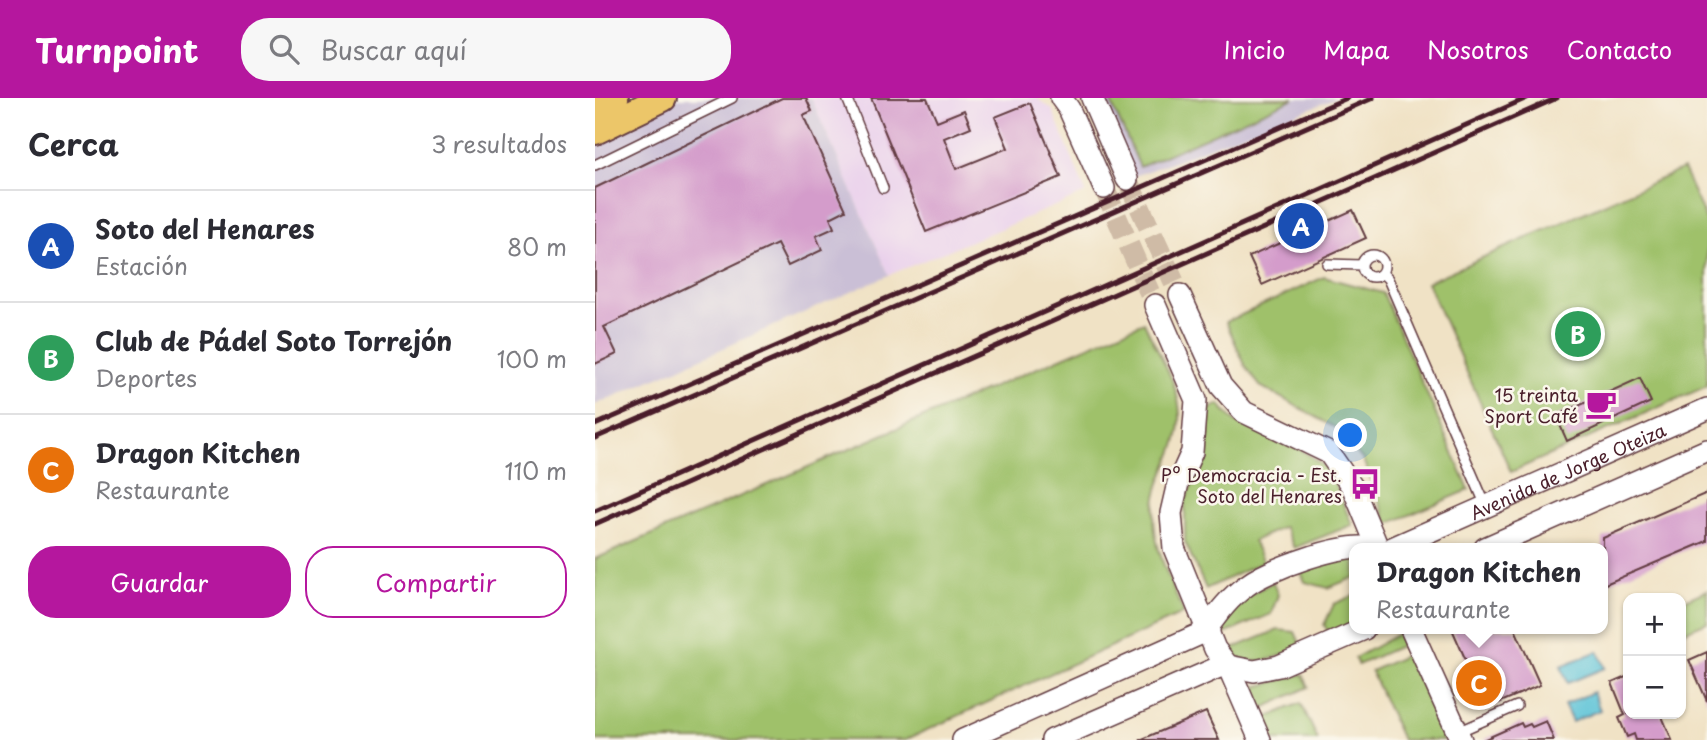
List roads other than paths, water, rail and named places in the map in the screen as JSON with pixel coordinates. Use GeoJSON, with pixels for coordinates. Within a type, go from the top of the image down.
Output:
{"type":"FeatureCollection","features":[{"type":"Feature","properties":{"kind":"main road"},"geometry":{"type":"LineString","coordinates":[[595,107],[615,98]]}},
{"type":"Feature","properties":{"kind":"main road"},"geometry":{"type":"LineString","coordinates":[[595,131],[663,98]]}},
{"type":"Feature","properties":{"kind":"street"},"geometry":{"type":"LineString","coordinates":[[1061,98],[1069,109],[1104,188]]}},
{"type":"Feature","properties":{"kind":"street"},"geometry":{"type":"LineString","coordinates":[[1092,98],[1127,179]]}},
{"type":"Feature","properties":{"kind":"street"},"geometry":{"type":"LineString","coordinates":[[1179,295],[1221,386],[1244,412],[1329,453],[1349,479],[1376,543]]}},
{"type":"Feature","properties":{"kind":"street"},"geometry":{"type":"LineString","coordinates":[[1155,305],[1196,400],[1192,452],[1178,483],[1171,513],[1174,548],[1209,628],[1215,649],[1227,665],[1260,740]]}},
{"type":"Feature","properties":{"kind":"street","name":"Avenida de Jorge Oteiza"},"geometry":{"type":"LineString","coordinates":[[1404,543],[1707,409]]}},
{"type":"Feature","properties":{"kind":"street","name":"Avenida de Jorge Oteiza"},"geometry":{"type":"LineString","coordinates":[[1496,543],[1707,450]]}},
{"type":"Feature","properties":{"kind":"street"},"geometry":{"type":"LineString","coordinates":[[963,740],[1209,628],[1224,605],[1247,584],[1332,550],[1349,547]]}},
{"type":"Feature","properties":{"kind":"street"},"geometry":{"type":"LineString","coordinates":[[1052,740],[1227,665],[1254,671],[1279,666],[1353,634]]}},
{"type":"Feature","properties":{"kind":"street"},"geometry":{"type":"LineString","coordinates":[[1413,634],[1460,736]]}},
{"type":"Feature","properties":{"kind":"lane"},"geometry":{"type":"LineString","coordinates":[[595,165],[732,98]]}},
{"type":"Feature","properties":{"kind":"lane"},"geometry":{"type":"LineString","coordinates":[[847,98],[883,188]]}},
{"type":"Feature","properties":{"kind":"lane"},"geometry":{"type":"LineString","coordinates":[[1362,265],[1367,256],[1377,255],[1384,263],[1382,273]]}},
{"type":"Feature","properties":{"kind":"lane"},"geometry":{"type":"LineString","coordinates":[[1328,264],[1362,265]]}},
{"type":"Feature","properties":{"kind":"lane"},"geometry":{"type":"LineString","coordinates":[[1362,265],[1369,276],[1382,273]]}},
{"type":"Feature","properties":{"kind":"lane"},"geometry":{"type":"LineString","coordinates":[[1382,273],[1388,279],[1486,508]]}},
{"type":"Feature","properties":{"kind":"lane"},"geometry":{"type":"LineString","coordinates":[[1460,736],[1517,706]]}},
{"type":"Feature","properties":{"kind":"water"},"geometry":{"type":"Polygon","coordinates":[[[1598,651],[1605,668],[1568,683],[1561,666],[1598,651]]]}},
{"type":"Feature","properties":{"kind":"water"},"geometry":{"type":"Polygon","coordinates":[[[1593,692],[1600,710],[1572,722],[1564,705],[1593,692]]]}},
{"type":"Feature","properties":{"kind":"tunnel"},"geometry":{"type":"LineString","coordinates":[[1127,179],[1180,295]]}},
{"type":"Feature","properties":{"kind":"tunnel"},"geometry":{"type":"LineString","coordinates":[[1104,188],[1155,305]]}},
{"type":"Feature","properties":{"kind":"railway"},"geometry":{"type":"LineString","coordinates":[[595,425],[1347,98]]}},
{"type":"Feature","properties":{"kind":"railway"},"geometry":{"type":"LineString","coordinates":[[595,438],[1373,98]]}},
{"type":"Feature","properties":{"kind":"railway"},"geometry":{"type":"LineString","coordinates":[[595,511],[1527,98]]}},
{"type":"Feature","properties":{"kind":"railway"},"geometry":{"type":"LineString","coordinates":[[595,524],[1557,98]]}},
{"type":"Feature","properties":{"kind":"place","name":"Soto del Henares"},"geometry":{"type":"Point","coordinates":[1301,226]}},
{"type":"Feature","properties":{"kind":"place","name":"Club de Pádel Soto Torrejón"},"geometry":{"type":"Point","coordinates":[1578,334]}},
{"type":"Feature","properties":{"kind":"place","name":"15 treinta Sport Café"},"geometry":{"type":"Point","coordinates":[1601,404]}},
{"type":"Feature","properties":{"kind":"place","name":"Pº Democracia - Est. Soto del Henares"},"geometry":{"type":"Point","coordinates":[1365,484]}},
{"type":"Feature","properties":{"kind":"place","name":"Dragon Kitchen"},"geometry":{"type":"Point","coordinates":[1479,683]}}]}
